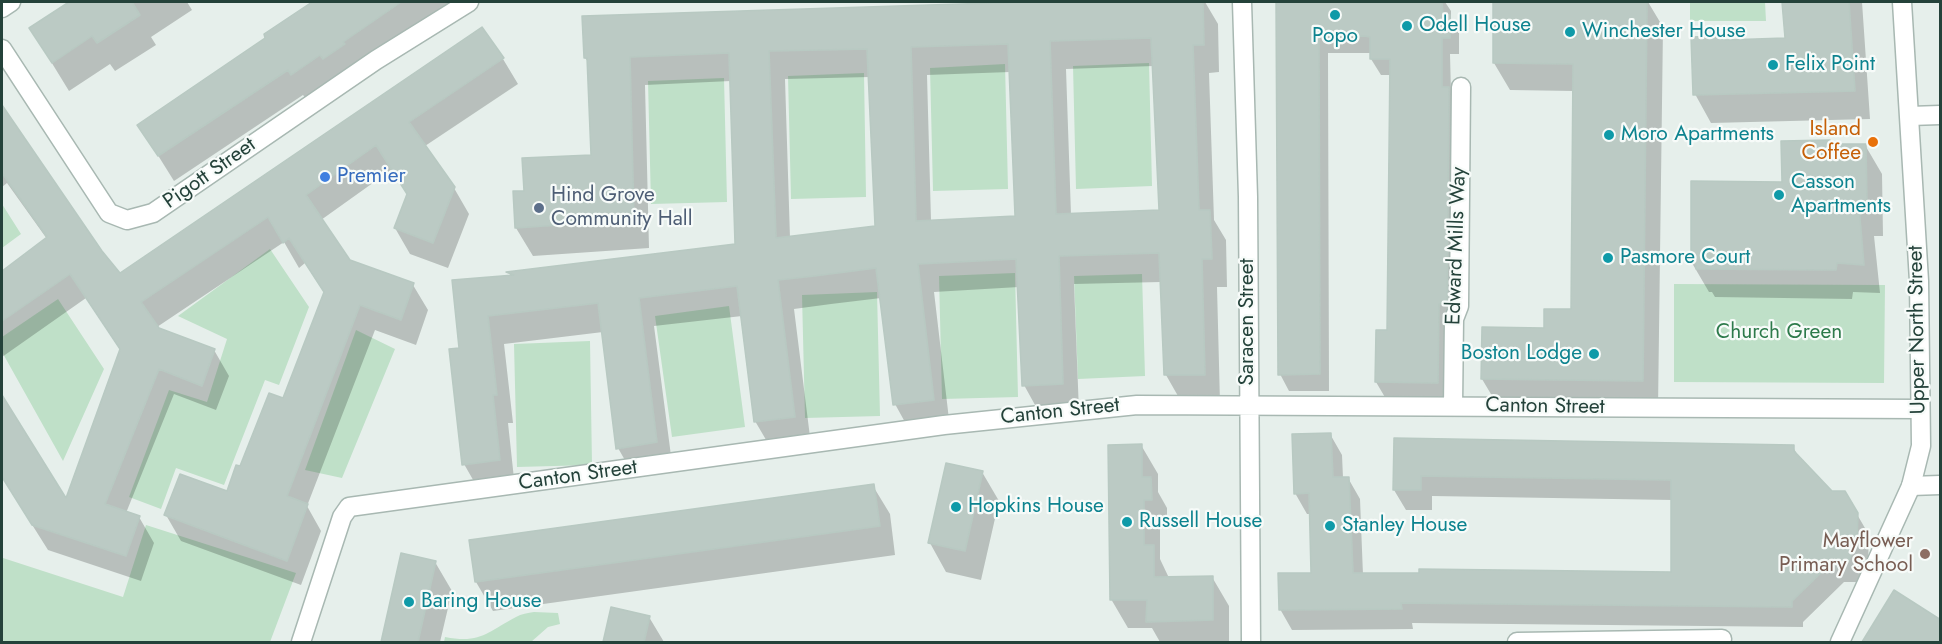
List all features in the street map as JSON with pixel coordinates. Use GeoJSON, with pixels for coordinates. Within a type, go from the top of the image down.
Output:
{"type":"FeatureCollection","features":[{"type":"Feature","properties":{"kind":"street"},"geometry":{"type":"LineString","coordinates":[[2,8],[10,2]]}},
{"type":"Feature","properties":{"kind":"street","name":"Pigott Street"},"geometry":{"type":"LineString","coordinates":[[2,49],[110,213],[127,220],[153,213],[376,60],[469,2]]}},
{"type":"Feature","properties":{"kind":"street","name":"Saracen Street"},"geometry":{"type":"LineString","coordinates":[[1242,2],[1248,197],[1251,642]]}},
{"type":"Feature","properties":{"kind":"street","name":"Upper North Street"},"geometry":{"type":"LineString","coordinates":[[1839,642],[1911,486],[1921,446],[1919,281],[1902,2]]}},
{"type":"Feature","properties":{"kind":"street","name":"Edward Mills Way"},"geometry":{"type":"LineString","coordinates":[[1453,406],[1454,319],[1459,306],[1461,87]]}},
{"type":"Feature","properties":{"kind":"street"},"geometry":{"type":"LineString","coordinates":[[1910,116],[1941,115]]}},
{"type":"Feature","properties":{"kind":"street","name":"Canton Street"},"geometry":{"type":"LineString","coordinates":[[301,642],[342,518],[350,507],[944,424],[1137,405],[1920,409]]}},
{"type":"Feature","properties":{"kind":"street"},"geometry":{"type":"LineString","coordinates":[[1911,486],[1941,485]]}},
{"type":"Feature","properties":{"kind":"street"},"geometry":{"type":"LineString","coordinates":[[1517,642],[1722,639]]}},
{"type":"Feature","properties":{"kind":"green space"},"geometry":{"type":"Polygon","coordinates":[[[1690,2],[1765,2],[1766,21],[1690,21],[1690,2]]]}},
{"type":"Feature","properties":{"kind":"green space"},"geometry":{"type":"Polygon","coordinates":[[[1149,63],[1152,186],[1076,189],[1073,66],[1149,63]]]}},
{"type":"Feature","properties":{"kind":"green space"},"geometry":{"type":"Polygon","coordinates":[[[1005,64],[1008,189],[933,191],[930,68],[1005,64]]]}},
{"type":"Feature","properties":{"kind":"green space"},"geometry":{"type":"Polygon","coordinates":[[[864,73],[866,197],[791,199],[788,76],[864,73]]]}},
{"type":"Feature","properties":{"kind":"green space"},"geometry":{"type":"Polygon","coordinates":[[[724,78],[727,202],[651,204],[648,81],[724,78]]]}},
{"type":"Feature","properties":{"kind":"green space"},"geometry":{"type":"Polygon","coordinates":[[[2,204],[21,234],[2,248],[2,204]]]}},
{"type":"Feature","properties":{"kind":"green space"},"geometry":{"type":"Polygon","coordinates":[[[270,249],[309,307],[279,385],[265,380],[224,485],[176,468],[161,509],[129,497],[169,390],[207,402],[227,339],[178,316],[270,249]]]}},
{"type":"Feature","properties":{"kind":"green space"},"geometry":{"type":"Polygon","coordinates":[[[1015,273],[1018,397],[942,399],[939,276],[1015,273]]]}},
{"type":"Feature","properties":{"kind":"green space"},"geometry":{"type":"Polygon","coordinates":[[[1142,274],[1145,376],[1078,379],[1074,276],[1142,274]]]}},
{"type":"Feature","properties":{"kind":"green space","name":"Church Green"},"geometry":{"type":"Polygon","coordinates":[[[1674,284],[1885,285],[1884,383],[1674,382],[1674,284]]]}},
{"type":"Feature","properties":{"kind":"green space"},"geometry":{"type":"Polygon","coordinates":[[[877,292],[880,416],[805,418],[802,295],[877,292]]]}},
{"type":"Feature","properties":{"kind":"green space"},"geometry":{"type":"Polygon","coordinates":[[[58,299],[104,369],[63,461],[2,352],[2,337],[58,299]]]}},
{"type":"Feature","properties":{"kind":"green space"},"geometry":{"type":"Polygon","coordinates":[[[729,306],[745,427],[672,437],[655,316],[729,306]]]}},
{"type":"Feature","properties":{"kind":"green space"},"geometry":{"type":"Polygon","coordinates":[[[356,330],[395,349],[342,478],[305,470],[356,330]]]}},
{"type":"Feature","properties":{"kind":"green space"},"geometry":{"type":"Polygon","coordinates":[[[590,341],[592,465],[517,467],[514,344],[590,341]]]}},
{"type":"Feature","properties":{"kind":"green space"},"geometry":{"type":"Polygon","coordinates":[[[146,525],[296,573],[270,642],[2,642],[3,558],[123,597],[146,525]]]}},
{"type":"Feature","properties":{"kind":"green space"},"geometry":{"type":"Polygon","coordinates":[[[534,612],[558,613],[560,624],[548,627],[531,642],[444,642],[445,637],[476,638],[518,616],[534,612]]]}},
{"type":"Feature","properties":{"kind":"building"},"geometry":{"type":"Polygon","coordinates":[[[69,2],[132,2],[140,15],[97,43],[92,36],[52,63],[29,28],[69,2]]]}},
{"type":"Feature","properties":{"kind":"building"},"geometry":{"type":"Polygon","coordinates":[[[312,2],[401,2],[343,42],[345,44],[323,59],[320,55],[291,75],[288,70],[158,156],[137,125],[265,38],[264,34],[312,2]]]}},
{"type":"Feature","properties":{"kind":"building"},"geometry":{"type":"Polygon","coordinates":[[[1023,2],[1203,2],[1204,45],[1193,45],[1199,210],[1210,210],[1212,259],[1202,259],[1205,375],[1164,375],[1159,253],[1059,256],[1063,384],[1022,386],[1016,259],[918,264],[934,400],[893,405],[876,268],[778,280],[795,417],[754,422],[737,286],[639,298],[657,442],[616,449],[598,303],[488,316],[497,395],[493,395],[500,460],[462,465],[449,349],[459,348],[452,280],[514,275],[506,272],[735,244],[729,53],[630,57],[634,220],[515,228],[513,191],[524,191],[522,158],[591,155],[587,58],[584,58],[582,16],[1023,2]],[[1151,38],[1050,41],[1056,214],[1159,210],[1151,38]],[[1008,44],[911,47],[916,221],[1015,216],[1008,44]],[[867,49],[769,51],[776,238],[875,226],[867,49]]]}},
{"type":"Feature","properties":{"kind":"building"},"geometry":{"type":"Polygon","coordinates":[[[1276,2],[1442,2],[1443,15],[1450,15],[1450,38],[1442,38],[1442,87],[1449,87],[1447,304],[1439,304],[1438,383],[1375,382],[1376,330],[1387,330],[1390,59],[1370,59],[1370,37],[1365,36],[1319,37],[1320,374],[1278,375],[1276,2]]]}},
{"type":"Feature","properties":{"kind":"building"},"geometry":{"type":"Polygon","coordinates":[[[1493,2],[1647,2],[1643,381],[1481,379],[1482,327],[1544,328],[1544,309],[1571,309],[1573,64],[1493,63],[1493,2]]]}},
{"type":"Feature","properties":{"kind":"building","name":"Felix Point"},"geometry":{"type":"Polygon","coordinates":[[[1782,2],[1849,2],[1855,91],[1693,95],[1691,37],[1725,36],[1725,40],[1785,38],[1782,2]]]}},
{"type":"Feature","properties":{"kind":"building"},"geometry":{"type":"Polygon","coordinates":[[[482,27],[504,58],[409,122],[455,187],[433,243],[394,228],[407,194],[376,145],[306,195],[350,260],[414,283],[401,320],[360,305],[287,496],[308,504],[287,561],[164,515],[180,474],[227,491],[236,465],[240,466],[269,393],[283,398],[324,292],[289,238],[283,243],[268,217],[141,302],[159,328],[215,349],[202,386],[159,369],[105,504],[140,516],[126,556],[32,525],[2,477],[2,395],[66,498],[120,349],[70,274],[2,321],[2,271],[47,237],[2,173],[2,105],[102,251],[120,273],[482,27]]]}},
{"type":"Feature","properties":{"kind":"building","name":"Casson Apartments"},"geometry":{"type":"Polygon","coordinates":[[[1830,140],[1830,144],[1866,144],[1867,207],[1859,207],[1864,265],[1837,263],[1836,270],[1696,269],[1696,264],[1691,263],[1691,181],[1782,182],[1781,141],[1830,140]]]}},
{"type":"Feature","properties":{"kind":"building"},"geometry":{"type":"Polygon","coordinates":[[[1331,433],[1333,477],[1349,477],[1353,573],[1419,573],[1419,569],[1671,572],[1671,480],[1421,476],[1421,490],[1393,490],[1394,438],[1794,445],[1794,451],[1832,491],[1845,491],[1858,513],[1857,541],[1848,562],[1832,562],[1792,601],[1792,607],[1401,603],[1402,609],[1279,610],[1278,573],[1311,573],[1309,493],[1294,494],[1292,434],[1331,433]]]}},
{"type":"Feature","properties":{"kind":"building","name":"Russell House"},"geometry":{"type":"Polygon","coordinates":[[[1142,444],[1142,477],[1151,477],[1152,500],[1144,500],[1144,545],[1154,545],[1154,577],[1213,576],[1213,620],[1146,622],[1147,600],[1110,600],[1108,445],[1142,444]]]}},
{"type":"Feature","properties":{"kind":"building","name":"Hopkins House"},"geometry":{"type":"Polygon","coordinates":[[[946,463],[983,471],[965,551],[928,543],[946,463]]]}},
{"type":"Feature","properties":{"kind":"building"},"geometry":{"type":"Polygon","coordinates":[[[874,484],[880,526],[475,582],[469,540],[874,484]]]}},
{"type":"Feature","properties":{"kind":"building","name":"Baring House"},"geometry":{"type":"Polygon","coordinates":[[[401,553],[436,561],[418,642],[381,642],[401,553]]]}},
{"type":"Feature","properties":{"kind":"building"},"geometry":{"type":"Polygon","coordinates":[[[1894,590],[1941,620],[1941,642],[1862,642],[1894,590]]]}},
{"type":"Feature","properties":{"kind":"building"},"geometry":{"type":"Polygon","coordinates":[[[611,607],[650,616],[644,642],[603,642],[611,607]]]}},
{"type":"Feature","properties":{"kind":"place","name":"Popo"},"geometry":{"type":"Point","coordinates":[1335,15]}},
{"type":"Feature","properties":{"kind":"place","name":"Odell House"},"geometry":{"type":"Point","coordinates":[1407,26]}},
{"type":"Feature","properties":{"kind":"place","name":"Winchester House"},"geometry":{"type":"Point","coordinates":[1570,32]}},
{"type":"Feature","properties":{"kind":"place","name":"Felix Point"},"geometry":{"type":"Point","coordinates":[1773,65]}},
{"type":"Feature","properties":{"kind":"place","name":"Moro Apartments"},"geometry":{"type":"Point","coordinates":[1609,135]}},
{"type":"Feature","properties":{"kind":"place","name":"Island Coffee"},"geometry":{"type":"Point","coordinates":[1873,142]}},
{"type":"Feature","properties":{"kind":"place","name":"Premier"},"geometry":{"type":"Point","coordinates":[325,177]}},
{"type":"Feature","properties":{"kind":"place","name":"Casson Apartments"},"geometry":{"type":"Point","coordinates":[1779,195]}},
{"type":"Feature","properties":{"kind":"place","name":"Hind Grove Community Hall"},"geometry":{"type":"Point","coordinates":[539,208]}},
{"type":"Feature","properties":{"kind":"place","name":"Pasmore Court"},"geometry":{"type":"Point","coordinates":[1608,258]}},
{"type":"Feature","properties":{"kind":"place","name":"Boston Lodge"},"geometry":{"type":"Point","coordinates":[1594,354]}},
{"type":"Feature","properties":{"kind":"place","name":"Hopkins House"},"geometry":{"type":"Point","coordinates":[956,507]}},
{"type":"Feature","properties":{"kind":"place","name":"Russell House"},"geometry":{"type":"Point","coordinates":[1127,522]}},
{"type":"Feature","properties":{"kind":"place","name":"Stanley House"},"geometry":{"type":"Point","coordinates":[1330,526]}},
{"type":"Feature","properties":{"kind":"place","name":"Mayflower Primary School"},"geometry":{"type":"Point","coordinates":[1925,554]}},
{"type":"Feature","properties":{"kind":"place","name":"Baring House"},"geometry":{"type":"Point","coordinates":[409,602]}}]}
